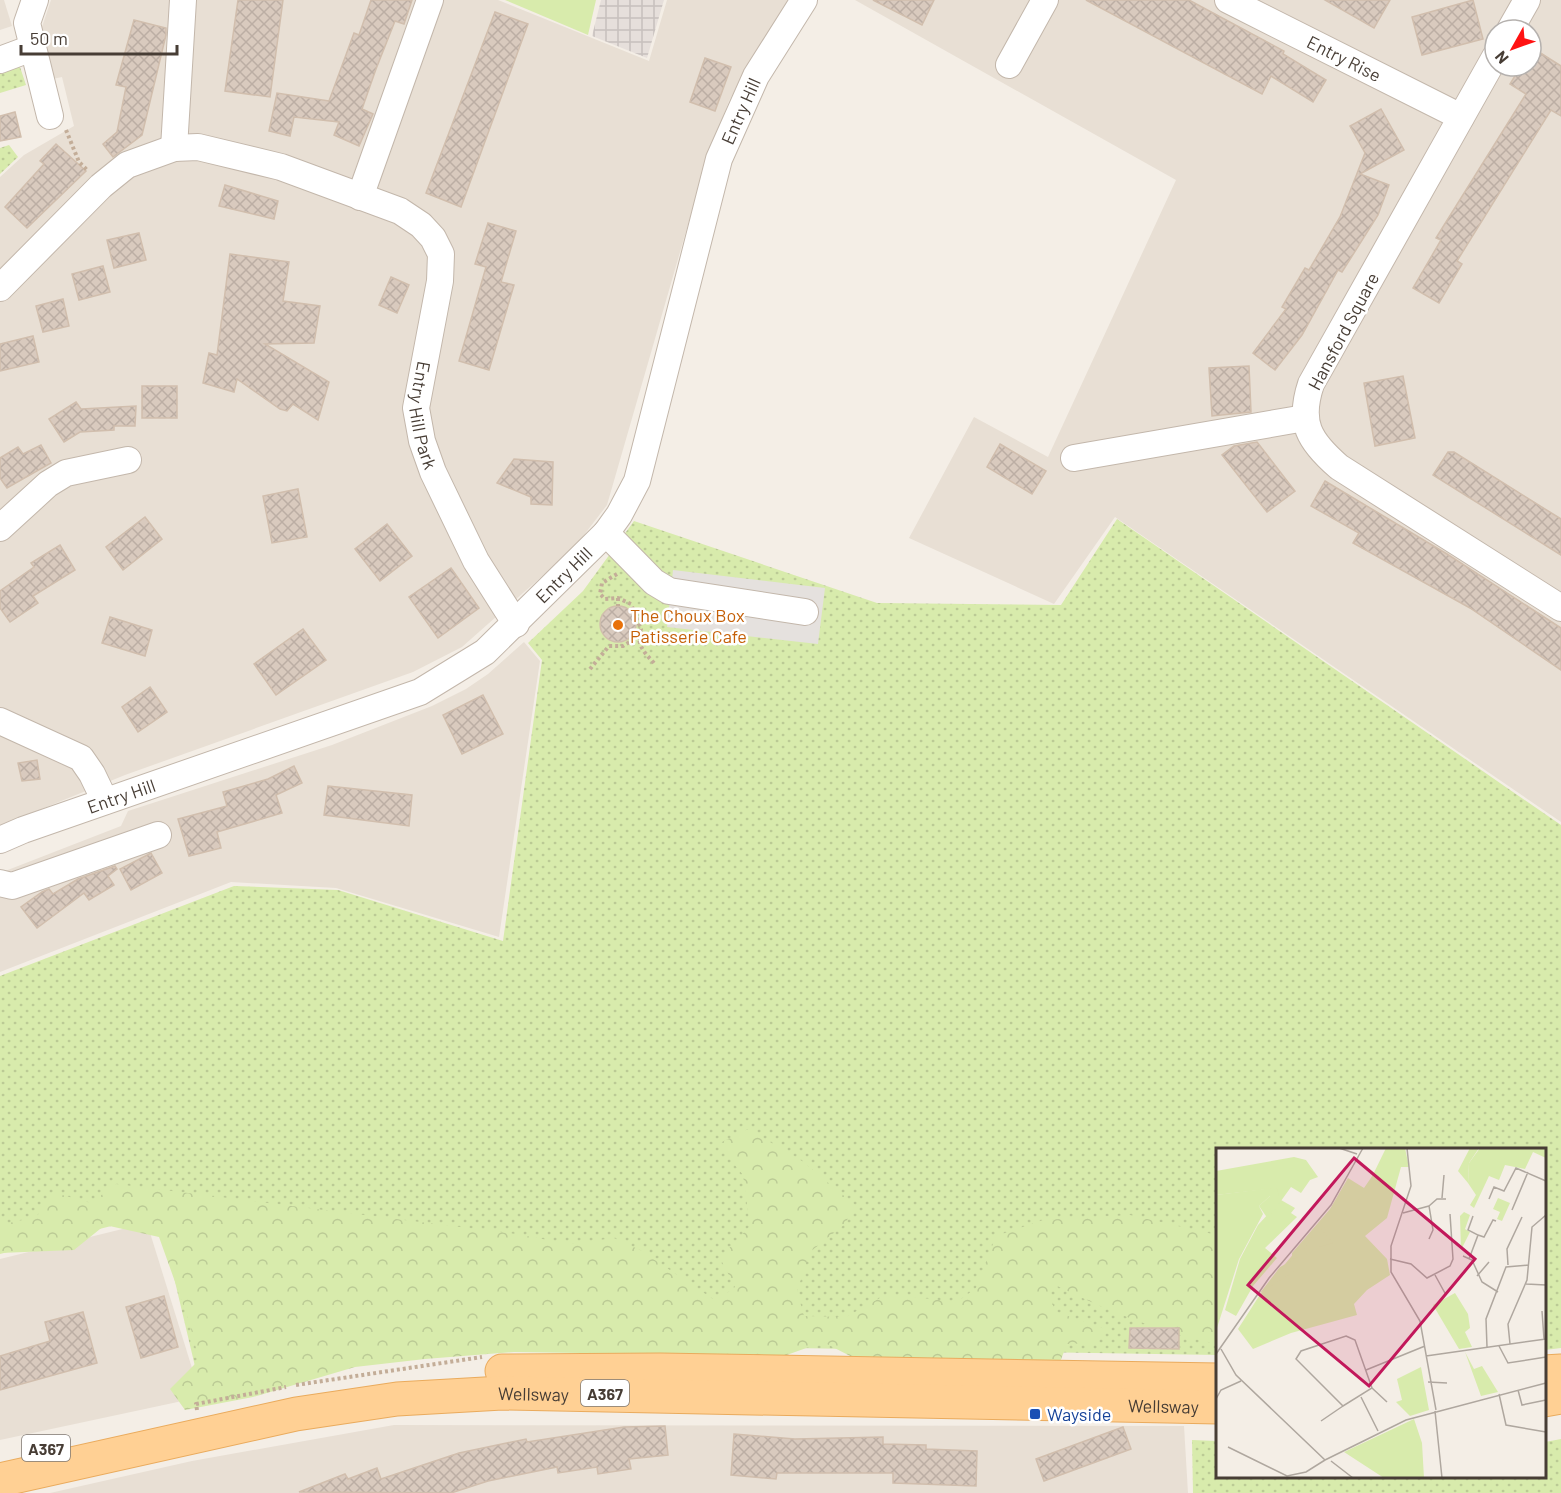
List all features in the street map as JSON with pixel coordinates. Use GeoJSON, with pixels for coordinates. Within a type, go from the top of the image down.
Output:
{"type":"FeatureCollection","features":[{"type":"Feature","properties":{"kind":"main road","name":"Wellsway"},"geometry":{"type":"LineString","coordinates":[[0,1459],[91,1438],[298,1399],[477,1372],[626,1369],[1216,1380]]}},
{"type":"Feature","properties":{"kind":"main road"},"geometry":{"type":"LineString","coordinates":[[1546,1372],[1561,1371]]}},
{"type":"Feature","properties":{"kind":"main road","name":"Wellsway"},"geometry":{"type":"LineString","coordinates":[[0,1480],[296,1414],[397,1399],[467,1395],[625,1393],[1216,1407]]}},
{"type":"Feature","properties":{"kind":"main road"},"geometry":{"type":"LineString","coordinates":[[1546,1400],[1561,1397]]}},
{"type":"Feature","properties":{"kind":"street"},"geometry":{"type":"LineString","coordinates":[[35,0],[27,23],[50,116]]}},
{"type":"Feature","properties":{"kind":"street"},"geometry":{"type":"LineString","coordinates":[[174,148],[183,0]]}},
{"type":"Feature","properties":{"kind":"street"},"geometry":{"type":"LineString","coordinates":[[360,197],[430,0]]}},
{"type":"Feature","properties":{"kind":"street","name":"Entry Hill"},"geometry":{"type":"LineString","coordinates":[[0,840],[105,801],[420,693],[485,652],[606,533],[620,515],[637,481],[719,159],[756,75],[804,0]]}},
{"type":"Feature","properties":{"kind":"street"},"geometry":{"type":"LineString","coordinates":[[1009,65],[1045,0]]}},
{"type":"Feature","properties":{"kind":"street","name":"Entry Rise"},"geometry":{"type":"LineString","coordinates":[[1228,0],[1461,117]]}},
{"type":"Feature","properties":{"kind":"street"},"geometry":{"type":"LineString","coordinates":[[1517,18],[1527,0]]}},
{"type":"Feature","properties":{"kind":"street"},"geometry":{"type":"LineString","coordinates":[[0,60],[32,48]]}},
{"type":"Feature","properties":{"kind":"street","name":"Hansford Square"},"geometry":{"type":"LineString","coordinates":[[1305,418],[1306,401],[1311,384],[1483,78]]}},
{"type":"Feature","properties":{"kind":"street","name":"Entry Hill Park"},"geometry":{"type":"LineString","coordinates":[[0,288],[127,165],[174,148],[198,147],[281,167],[400,211],[422,225],[433,238],[441,254],[440,281],[416,408],[422,441],[433,472],[476,561],[516,624]]}},
{"type":"Feature","properties":{"kind":"street"},"geometry":{"type":"LineString","coordinates":[[1074,458],[1305,418],[1309,434],[1321,452],[1339,467],[1561,608]]}},
{"type":"Feature","properties":{"kind":"street"},"geometry":{"type":"LineString","coordinates":[[0,528],[48,484],[66,473],[128,460]]}},
{"type":"Feature","properties":{"kind":"street"},"geometry":{"type":"LineString","coordinates":[[606,533],[654,582],[669,591],[805,612]]}},
{"type":"Feature","properties":{"kind":"street"},"geometry":{"type":"LineString","coordinates":[[0,721],[81,758],[92,774],[105,801]]}},
{"type":"Feature","properties":{"kind":"street"},"geometry":{"type":"LineString","coordinates":[[0,883],[12,886],[158,835]]}},
{"type":"Feature","properties":{"kind":"path"},"geometry":{"type":"LineString","coordinates":[[50,116],[64,127],[79,162],[89,172]]}},
{"type":"Feature","properties":{"kind":"path"},"geometry":{"type":"LineString","coordinates":[[629,557],[630,568],[602,583],[600,594],[605,599],[618,598],[631,604],[637,615],[641,649],[654,663]]}},
{"type":"Feature","properties":{"kind":"path"},"geometry":{"type":"LineString","coordinates":[[618,598],[618,606]]}},
{"type":"Feature","properties":{"kind":"path"},"geometry":{"type":"LineString","coordinates":[[590,669],[609,646],[624,646],[638,637]]}},
{"type":"Feature","properties":{"kind":"shaded area"},"geometry":{"type":"Polygon","coordinates":[[[0,0],[4,0],[12,26],[0,30],[0,0]]]}},
{"type":"Feature","properties":{"kind":"shaded area"},"geometry":{"type":"Polygon","coordinates":[[[51,0],[498,0],[649,61],[667,0],[788,0],[729,101],[706,162],[607,505],[574,548],[462,647],[413,672],[125,775],[0,826],[0,177],[24,155],[74,126],[62,77],[48,80],[40,33],[51,0]]]}},
{"type":"Feature","properties":{"kind":"shaded area"},"geometry":{"type":"Polygon","coordinates":[[[601,0],[664,0],[647,58],[592,36],[601,0]]]}},
{"type":"Feature","properties":{"kind":"shaded area"},"geometry":{"type":"Polygon","coordinates":[[[855,0],[1561,0],[1561,822],[1115,517],[1054,604],[909,538],[974,417],[1048,457],[1176,180],[855,0]]]}},
{"type":"Feature","properties":{"kind":"shaded area"},"geometry":{"type":"Polygon","coordinates":[[[673,570],[825,588],[818,644],[667,627],[673,570]]]}},
{"type":"Feature","properties":{"kind":"shaded area"},"geometry":{"type":"Polygon","coordinates":[[[524,642],[540,661],[499,937],[336,888],[231,882],[0,972],[0,873],[121,826],[128,811],[332,745],[432,706],[466,689],[488,674],[524,642]]]}},
{"type":"Feature","properties":{"kind":"shaded area"},"geometry":{"type":"Polygon","coordinates":[[[147,1223],[201,1397],[0,1440],[0,1259],[147,1223]]]}},
{"type":"Feature","properties":{"kind":"shaded area"},"geometry":{"type":"Polygon","coordinates":[[[394,1425],[1184,1426],[1188,1493],[50,1493],[192,1461],[394,1425]]]}},
{"type":"Feature","properties":{"kind":"green space"},"geometry":{"type":"Polygon","coordinates":[[[505,0],[596,0],[588,35],[505,0]]]}},
{"type":"Feature","properties":{"kind":"green space"},"geometry":{"type":"Polygon","coordinates":[[[19,64],[26,85],[0,93],[0,71],[19,64]]]}},
{"type":"Feature","properties":{"kind":"green space"},"geometry":{"type":"Polygon","coordinates":[[[9,145],[18,157],[0,174],[0,148],[9,145]]]}},
{"type":"Feature","properties":{"kind":"green space"},"geometry":{"type":"Polygon","coordinates":[[[1117,519],[1561,825],[1561,1348],[1546,1350],[1546,1148],[1216,1148],[1216,1355],[616,1345],[389,1354],[202,1396],[159,1214],[0,1254],[0,976],[234,886],[338,890],[503,941],[542,660],[528,643],[583,591],[634,521],[877,603],[1061,605],[1117,519]]]}},
{"type":"Feature","properties":{"kind":"green space"},"geometry":{"type":"Polygon","coordinates":[[[748,1129],[802,1161],[855,1205],[845,1224],[810,1252],[797,1291],[804,1316],[846,1317],[887,1294],[957,1302],[976,1288],[996,1236],[1043,1220],[1130,1215],[1216,1235],[1216,1344],[1132,1319],[1049,1282],[1054,1311],[1108,1330],[1094,1343],[1067,1344],[1060,1362],[854,1358],[823,1342],[784,1356],[514,1352],[355,1367],[253,1397],[185,1410],[170,1389],[199,1360],[189,1321],[159,1237],[105,1225],[74,1250],[0,1253],[0,1225],[36,1217],[55,1193],[91,1203],[116,1184],[516,1234],[569,1244],[614,1238],[640,1250],[716,1301],[735,1287],[720,1258],[750,1226],[743,1175],[718,1144],[748,1129]]]}},
{"type":"Feature","properties":{"kind":"green space"},"geometry":{"type":"Polygon","coordinates":[[[1561,1439],[1561,1493],[1193,1493],[1192,1440],[1216,1441],[1216,1478],[1546,1478],[1546,1442],[1561,1439]]]}},
{"type":"Feature","properties":{"kind":"building"},"geometry":{"type":"Polygon","coordinates":[[[238,0],[283,0],[270,97],[225,91],[238,0]]]}},
{"type":"Feature","properties":{"kind":"building"},"geometry":{"type":"Polygon","coordinates":[[[371,0],[412,0],[404,24],[395,21],[376,69],[362,109],[373,114],[359,146],[334,135],[339,122],[294,117],[290,136],[269,131],[277,93],[329,101],[354,33],[359,35],[371,0]]]}},
{"type":"Feature","properties":{"kind":"building"},"geometry":{"type":"Polygon","coordinates":[[[873,0],[934,0],[922,25],[873,0]]]}},
{"type":"Feature","properties":{"kind":"building"},"geometry":{"type":"Polygon","coordinates":[[[1086,0],[1189,0],[1284,51],[1283,54],[1326,80],[1313,102],[1271,76],[1262,94],[1086,0]]]}},
{"type":"Feature","properties":{"kind":"building"},"geometry":{"type":"Polygon","coordinates":[[[1325,0],[1390,0],[1374,28],[1325,0]]]}},
{"type":"Feature","properties":{"kind":"building"},"geometry":{"type":"Polygon","coordinates":[[[1473,0],[1483,39],[1422,55],[1412,17],[1473,0]]]}},
{"type":"Feature","properties":{"kind":"building"},"geometry":{"type":"Polygon","coordinates":[[[495,12],[528,24],[461,207],[426,193],[495,12]]]}},
{"type":"Feature","properties":{"kind":"building"},"geometry":{"type":"Polygon","coordinates":[[[134,20],[166,28],[166,35],[142,135],[113,157],[103,144],[117,132],[126,87],[116,85],[134,20]]]}},
{"type":"Feature","properties":{"kind":"building"},"geometry":{"type":"Polygon","coordinates":[[[1543,55],[1561,66],[1561,116],[1551,110],[1457,261],[1462,264],[1439,303],[1413,288],[1441,240],[1436,238],[1526,94],[1510,84],[1514,78],[1543,78],[1543,55]]]}},
{"type":"Feature","properties":{"kind":"building"},"geometry":{"type":"Polygon","coordinates":[[[705,58],[731,67],[715,111],[690,102],[705,58]]]}},
{"type":"Feature","properties":{"kind":"building"},"geometry":{"type":"Polygon","coordinates":[[[1381,109],[1404,150],[1360,174],[1389,185],[1378,215],[1342,272],[1338,270],[1302,335],[1275,370],[1253,353],[1286,309],[1282,307],[1305,268],[1309,270],[1340,217],[1365,153],[1350,126],[1381,109]]]}},
{"type":"Feature","properties":{"kind":"building"},"geometry":{"type":"Polygon","coordinates":[[[15,112],[21,137],[0,141],[0,116],[15,112]]]}},
{"type":"Feature","properties":{"kind":"building"},"geometry":{"type":"Polygon","coordinates":[[[56,144],[86,171],[27,228],[5,207],[44,164],[40,161],[56,144]]]}},
{"type":"Feature","properties":{"kind":"building"},"geometry":{"type":"Polygon","coordinates":[[[225,185],[278,201],[274,219],[219,206],[225,185]]]}},
{"type":"Feature","properties":{"kind":"building"},"geometry":{"type":"Polygon","coordinates":[[[488,223],[516,231],[501,282],[514,285],[489,370],[459,361],[486,267],[475,264],[488,223]]]}},
{"type":"Feature","properties":{"kind":"building"},"geometry":{"type":"Polygon","coordinates":[[[139,233],[146,260],[114,268],[107,240],[139,233]]]}},
{"type":"Feature","properties":{"kind":"building"},"geometry":{"type":"Polygon","coordinates":[[[230,254],[289,262],[283,301],[320,306],[314,343],[265,344],[329,382],[318,420],[293,404],[287,411],[280,409],[237,379],[234,392],[203,383],[209,353],[217,355],[230,254]]]}},
{"type":"Feature","properties":{"kind":"building"},"geometry":{"type":"Polygon","coordinates":[[[103,266],[110,292],[79,300],[72,274],[103,266]]]}},
{"type":"Feature","properties":{"kind":"building"},"geometry":{"type":"Polygon","coordinates":[[[391,277],[409,285],[397,313],[379,305],[391,277]]]}},
{"type":"Feature","properties":{"kind":"building"},"geometry":{"type":"Polygon","coordinates":[[[63,299],[69,326],[43,332],[36,306],[63,299]]]}},
{"type":"Feature","properties":{"kind":"building"},"geometry":{"type":"Polygon","coordinates":[[[33,336],[39,362],[0,371],[0,344],[33,336]]]}},
{"type":"Feature","properties":{"kind":"building"},"geometry":{"type":"Polygon","coordinates":[[[1249,366],[1251,412],[1212,416],[1209,368],[1249,366]]]}},
{"type":"Feature","properties":{"kind":"building"},"geometry":{"type":"Polygon","coordinates":[[[1403,376],[1415,438],[1375,446],[1364,383],[1403,376]]]}},
{"type":"Feature","properties":{"kind":"building"},"geometry":{"type":"Polygon","coordinates":[[[142,386],[177,386],[177,418],[142,418],[142,386]]]}},
{"type":"Feature","properties":{"kind":"building"},"geometry":{"type":"Polygon","coordinates":[[[76,402],[81,409],[136,406],[135,426],[114,426],[114,430],[80,432],[64,442],[49,419],[76,402]]]}},
{"type":"Feature","properties":{"kind":"building"},"geometry":{"type":"Polygon","coordinates":[[[1257,442],[1295,491],[1267,512],[1222,455],[1234,446],[1257,442]]]}},
{"type":"Feature","properties":{"kind":"building"},"geometry":{"type":"Polygon","coordinates":[[[1000,444],[1046,471],[1032,494],[987,467],[1000,444]]]}},
{"type":"Feature","properties":{"kind":"building"},"geometry":{"type":"Polygon","coordinates":[[[41,445],[51,463],[7,488],[0,478],[0,458],[18,447],[23,454],[41,445]]]}},
{"type":"Feature","properties":{"kind":"building"},"geometry":{"type":"Polygon","coordinates":[[[1448,452],[1454,452],[1561,519],[1561,555],[1433,475],[1448,452]]]}},
{"type":"Feature","properties":{"kind":"building"},"geometry":{"type":"Polygon","coordinates":[[[514,459],[553,462],[552,505],[531,504],[531,497],[497,483],[514,459]]]}},
{"type":"Feature","properties":{"kind":"building"},"geometry":{"type":"Polygon","coordinates":[[[1325,481],[1447,554],[1561,628],[1561,670],[1470,608],[1353,543],[1359,533],[1311,506],[1325,481]]]}},
{"type":"Feature","properties":{"kind":"building"},"geometry":{"type":"Polygon","coordinates":[[[298,489],[307,537],[272,543],[263,496],[298,489]]]}},
{"type":"Feature","properties":{"kind":"building"},"geometry":{"type":"Polygon","coordinates":[[[145,517],[162,539],[123,570],[106,547],[145,517]]]}},
{"type":"Feature","properties":{"kind":"building"},"geometry":{"type":"Polygon","coordinates":[[[387,524],[412,556],[380,581],[355,549],[387,524]]]}},
{"type":"Feature","properties":{"kind":"building"},"geometry":{"type":"Polygon","coordinates":[[[60,545],[75,570],[33,596],[38,603],[10,622],[0,608],[0,591],[34,567],[31,563],[60,545]]]}},
{"type":"Feature","properties":{"kind":"building"},"geometry":{"type":"Polygon","coordinates":[[[451,568],[479,608],[438,638],[409,597],[451,568]]]}},
{"type":"Feature","properties":{"kind":"building","name":"The Choux Box Patisserie Cafe"},"geometry":{"type":"Polygon","coordinates":[[[618,606],[630,612],[636,624],[630,636],[618,642],[606,636],[600,624],[606,612],[618,606]]]}},
{"type":"Feature","properties":{"kind":"building"},"geometry":{"type":"Polygon","coordinates":[[[110,617],[152,630],[145,656],[102,643],[110,617]]]}},
{"type":"Feature","properties":{"kind":"building"},"geometry":{"type":"Polygon","coordinates":[[[303,629],[326,660],[276,695],[254,664],[303,629]]]}},
{"type":"Feature","properties":{"kind":"building"},"geometry":{"type":"Polygon","coordinates":[[[150,687],[167,712],[138,732],[122,707],[150,687]]]}},
{"type":"Feature","properties":{"kind":"building"},"geometry":{"type":"Polygon","coordinates":[[[483,695],[503,734],[462,754],[443,715],[483,695]]]}},
{"type":"Feature","properties":{"kind":"building"},"geometry":{"type":"Polygon","coordinates":[[[37,760],[40,779],[22,781],[18,763],[37,760]]]}},
{"type":"Feature","properties":{"kind":"building"},"geometry":{"type":"Polygon","coordinates":[[[294,766],[302,783],[276,795],[282,813],[217,832],[221,848],[189,856],[178,819],[227,806],[223,792],[268,779],[294,766]]]}},
{"type":"Feature","properties":{"kind":"building"},"geometry":{"type":"Polygon","coordinates":[[[328,786],[412,795],[409,826],[324,815],[328,786]]]}},
{"type":"Feature","properties":{"kind":"building"},"geometry":{"type":"Polygon","coordinates":[[[151,853],[162,873],[131,890],[120,869],[151,853]]]}},
{"type":"Feature","properties":{"kind":"building"},"geometry":{"type":"Polygon","coordinates":[[[115,866],[117,869],[108,876],[114,885],[89,900],[84,893],[37,928],[21,907],[42,892],[49,889],[53,894],[78,879],[115,866]]]}},
{"type":"Feature","properties":{"kind":"building"},"geometry":{"type":"Polygon","coordinates":[[[164,1296],[178,1347],[141,1358],[126,1307],[164,1296]]]}},
{"type":"Feature","properties":{"kind":"building"},"geometry":{"type":"Polygon","coordinates":[[[83,1312],[97,1363],[0,1390],[0,1356],[50,1341],[45,1322],[83,1312]]]}},
{"type":"Feature","properties":{"kind":"building"},"geometry":{"type":"Polygon","coordinates":[[[1130,1328],[1179,1328],[1179,1349],[1129,1348],[1130,1328]]]}},
{"type":"Feature","properties":{"kind":"building"},"geometry":{"type":"Polygon","coordinates":[[[665,1426],[668,1455],[629,1459],[631,1469],[598,1474],[597,1467],[558,1473],[557,1467],[488,1481],[451,1493],[299,1492],[345,1474],[348,1479],[377,1468],[381,1479],[459,1453],[526,1439],[527,1442],[624,1427],[665,1426]]]}},
{"type":"Feature","properties":{"kind":"building"},"geometry":{"type":"Polygon","coordinates":[[[1123,1427],[1131,1449],[1044,1481],[1036,1459],[1123,1427]]]}},
{"type":"Feature","properties":{"kind":"building"},"geometry":{"type":"Polygon","coordinates":[[[734,1434],[795,1439],[883,1437],[883,1444],[926,1445],[926,1449],[977,1451],[976,1486],[893,1483],[893,1473],[777,1473],[776,1479],[731,1475],[734,1434]]]}},
{"type":"Feature","properties":{"kind":"place","name":"The Choux Box Patisserie Cafe"},"geometry":{"type":"Point","coordinates":[618,625]}},
{"type":"Feature","properties":{"kind":"place","name":"Wayside"},"geometry":{"type":"Point","coordinates":[1035,1414]}}]}
